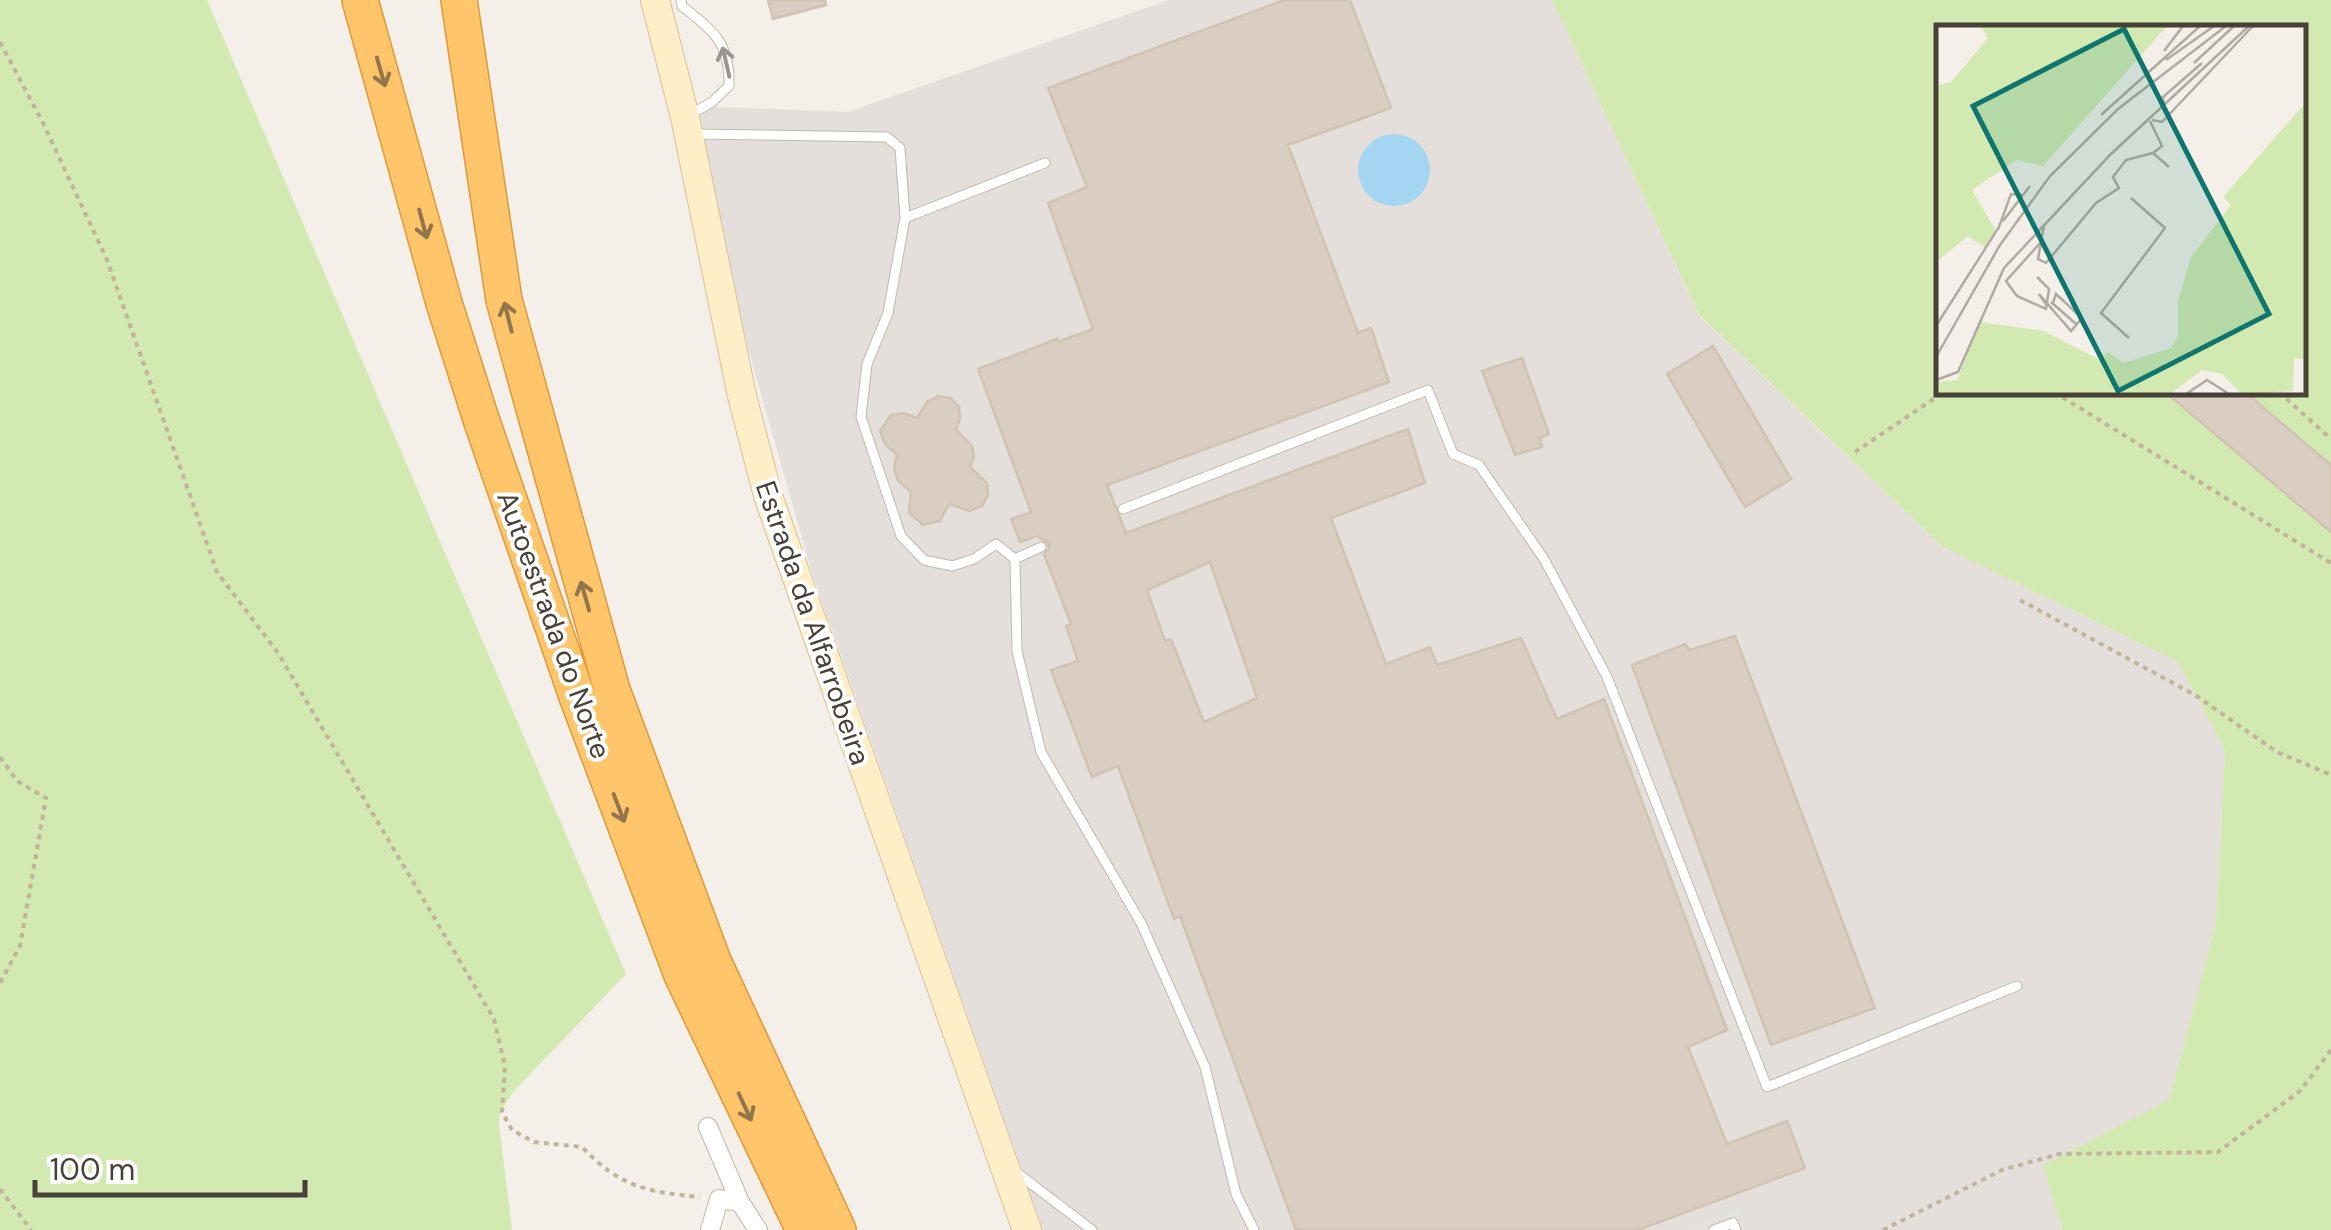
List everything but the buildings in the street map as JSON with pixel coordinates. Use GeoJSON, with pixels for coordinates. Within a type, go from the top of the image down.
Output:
{"type":"FeatureCollection","features":[{"type":"Feature","properties":{"kind":"highway","name":"Autoestrada do Norte"},"geometry":{"type":"LineString","coordinates":[[360,0],[444,303],[578,699],[682,974],[804,1230]]}},
{"type":"Feature","properties":{"kind":"highway","name":"Autoestrada do Norte"},"geometry":{"type":"LineString","coordinates":[[459,0],[504,300],[612,690],[713,961],[838,1230]]}},
{"type":"Feature","properties":{"kind":"main road","name":"Estrada da Alfarrobeira"},"geometry":{"type":"LineString","coordinates":[[655,0],[687,126],[742,396],[768,496],[1027,1230]]}},
{"type":"Feature","properties":{"kind":"street"},"geometry":{"type":"LineString","coordinates":[[708,1126],[740,1202],[758,1230]]}},
{"type":"Feature","properties":{"kind":"street"},"geometry":{"type":"LineString","coordinates":[[710,1230],[719,1199],[740,1202]]}},
{"type":"Feature","properties":{"kind":"lane"},"geometry":{"type":"LineString","coordinates":[[680,0],[718,38],[730,61],[730,86],[687,126]]}},
{"type":"Feature","properties":{"kind":"lane"},"geometry":{"type":"LineString","coordinates":[[687,126],[887,137],[900,148],[905,218],[888,313],[868,364],[862,418],[901,536],[924,560],[952,566],[974,559],[996,544],[1015,558]]}},
{"type":"Feature","properties":{"kind":"lane"},"geometry":{"type":"LineString","coordinates":[[905,218],[1045,163]]}},
{"type":"Feature","properties":{"kind":"lane"},"geometry":{"type":"LineString","coordinates":[[1123,509],[1428,390],[1452,454],[1479,464],[1544,560],[1607,677],[1767,1087],[2017,986]]}},
{"type":"Feature","properties":{"kind":"lane"},"geometry":{"type":"LineString","coordinates":[[1015,558],[1041,546]]}},
{"type":"Feature","properties":{"kind":"lane"},"geometry":{"type":"LineString","coordinates":[[1015,558],[1017,651],[1041,752],[1141,924],[1181,1013],[1205,1067],[1236,1194],[1254,1230]]}},
{"type":"Feature","properties":{"kind":"lane"},"geometry":{"type":"LineString","coordinates":[[1002,1162],[1092,1230]]}},
{"type":"Feature","properties":{"kind":"lane"},"geometry":{"type":"LineString","coordinates":[[1714,1230],[1733,1222],[1736,1230]]}},
{"type":"Feature","properties":{"kind":"path"},"geometry":{"type":"LineString","coordinates":[[0,42],[107,260],[217,572],[278,653],[494,1019],[504,1066],[502,1112],[512,1130],[534,1142],[582,1147],[601,1167],[649,1192],[719,1199]]}},
{"type":"Feature","properties":{"kind":"path"},"geometry":{"type":"LineString","coordinates":[[1855,452],[1940,395]]}},
{"type":"Feature","properties":{"kind":"path"},"geometry":{"type":"LineString","coordinates":[[2059,395],[2331,563]]}},
{"type":"Feature","properties":{"kind":"path"},"geometry":{"type":"LineString","coordinates":[[2283,395],[2331,439]]}},
{"type":"Feature","properties":{"kind":"path"},"geometry":{"type":"LineString","coordinates":[[2020,600],[2195,695],[2276,752],[2331,775]]}},
{"type":"Feature","properties":{"kind":"path"},"geometry":{"type":"LineString","coordinates":[[0,757],[17,781],[46,798],[20,946],[0,983]]}},
{"type":"Feature","properties":{"kind":"path"},"geometry":{"type":"LineString","coordinates":[[1883,1230],[2002,1170],[2059,1154],[2218,1152],[2300,1091],[2331,1050]]}},
{"type":"Feature","properties":{"kind":"path"},"geometry":{"type":"LineString","coordinates":[[0,1189],[31,1230]]}},
{"type":"Feature","properties":{"kind":"shaded area"},"geometry":{"type":"Polygon","coordinates":[[[1168,0],[1552,0],[1699,316],[1943,547],[2178,662],[2225,750],[2216,923],[2169,1100],[2043,1165],[2062,1230],[1043,1230],[811,570],[736,306],[698,106],[848,112],[1168,0]]]}},
{"type":"Feature","properties":{"kind":"shaded area"},"geometry":{"type":"Polygon","coordinates":[[[1740,1207],[1750,1230],[1676,1230],[1740,1207]]]}},
{"type":"Feature","properties":{"kind":"green space"},"geometry":{"type":"Polygon","coordinates":[[[0,0],[207,0],[626,974],[513,1092],[500,1113],[512,1230],[0,1230],[0,0]]]}},
{"type":"Feature","properties":{"kind":"green space"},"geometry":{"type":"Polygon","coordinates":[[[1552,0],[2331,0],[2331,1230],[2062,1230],[2043,1165],[2169,1100],[2216,923],[2225,750],[2178,662],[1943,547],[1699,315],[1552,0]]]}},
{"type":"Feature","properties":{"kind":"water"},"geometry":{"type":"Polygon","coordinates":[[[1394,134],[1420,144],[1430,170],[1420,196],[1394,206],[1368,196],[1358,170],[1368,144],[1394,134]]]}}]}
